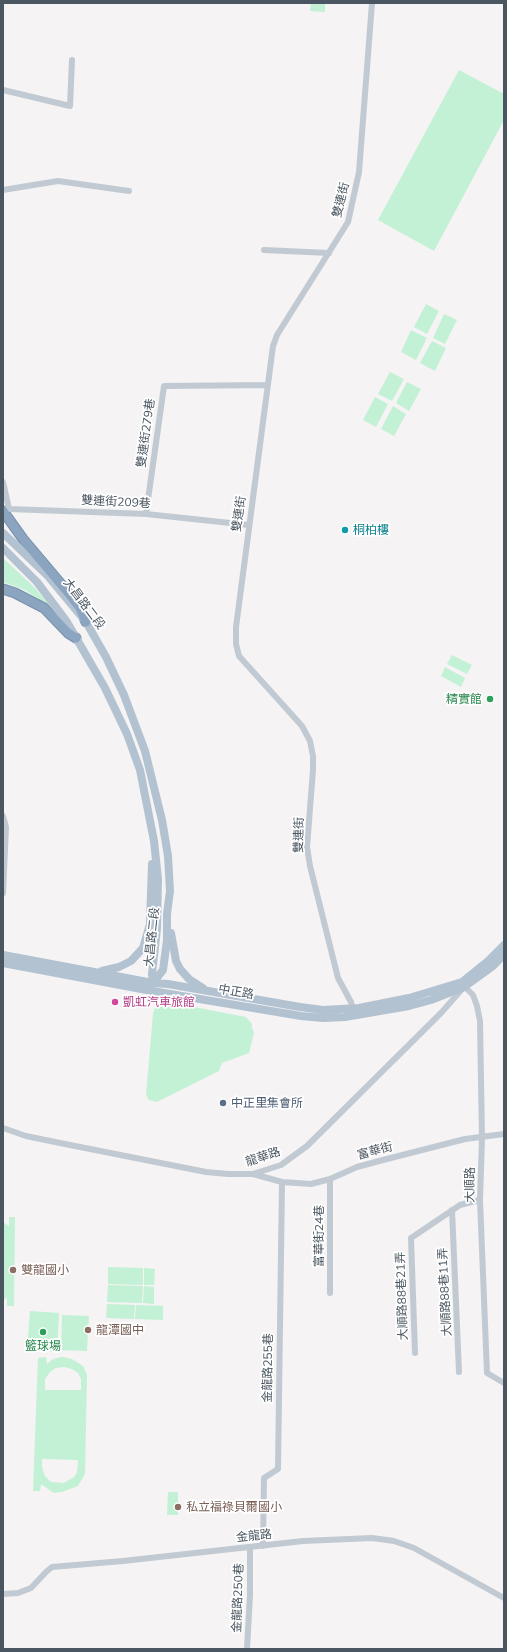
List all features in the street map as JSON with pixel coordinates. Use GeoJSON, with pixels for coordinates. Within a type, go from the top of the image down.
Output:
{"type":"FeatureCollection","features":[{"type":"Feature","properties":{"kind":"highway"},"geometry":{"type":"LineString","coordinates":[[3,511],[22,538],[80,608],[86,622]]}},
{"type":"Feature","properties":{"kind":"highway"},"geometry":{"type":"LineString","coordinates":[[3,589],[15,592],[44,608],[68,633],[76,638]]}},
{"type":"Feature","properties":{"kind":"main road","name":"大昌路二段"},"geometry":{"type":"LineString","coordinates":[[3,533],[47,576],[86,622],[118,682],[145,750],[162,820],[168,856],[170,891],[167,914],[167,940],[163,970],[153,983]]}},
{"type":"Feature","properties":{"kind":"main road","name":"大昌路二段"},"geometry":{"type":"LineString","coordinates":[[3,548],[37,582],[67,622],[105,688],[127,734],[140,770],[154,841],[158,879],[157,928],[152,974],[153,983]]}},
{"type":"Feature","properties":{"kind":"main road"},"geometry":{"type":"LineString","coordinates":[[84,970],[105,971],[119,967],[131,961],[144,948],[150,924],[154,841]]}},
{"type":"Feature","properties":{"kind":"main road"},"geometry":{"type":"LineString","coordinates":[[170,891],[172,912],[171,937],[176,961],[184,974],[199,987],[215,993]]}},
{"type":"Feature","properties":{"kind":"main road"},"geometry":{"type":"LineString","coordinates":[[463,985],[504,945]]}},
{"type":"Feature","properties":{"kind":"main road","name":"中正路"},"geometry":{"type":"LineString","coordinates":[[3,955],[153,983],[168,984],[300,1007],[353,1012]]}},
{"type":"Feature","properties":{"kind":"main road"},"geometry":{"type":"LineString","coordinates":[[463,985],[493,966],[504,955]]}},
{"type":"Feature","properties":{"kind":"main road","name":"中正路"},"geometry":{"type":"LineString","coordinates":[[3,963],[152,991],[301,1016],[323,1018],[463,985]]}},
{"type":"Feature","properties":{"kind":"street","name":"雙連街"},"geometry":{"type":"LineString","coordinates":[[353,1012],[338,978],[310,866],[307,847],[313,756],[310,741],[302,726],[239,656],[237,650],[236,628],[248,525],[273,346],[277,335],[348,222],[359,172],[372,3]]}},
{"type":"Feature","properties":{"kind":"street"},"geometry":{"type":"LineString","coordinates":[[3,90],[70,106],[72,60]]}},
{"type":"Feature","properties":{"kind":"street"},"geometry":{"type":"LineString","coordinates":[[3,190],[58,182],[129,191]]}},
{"type":"Feature","properties":{"kind":"street"},"geometry":{"type":"LineString","coordinates":[[264,250],[329,253]]}},
{"type":"Feature","properties":{"kind":"street","name":"雙連街279巷"},"geometry":{"type":"LineString","coordinates":[[146,514],[164,386],[268,385]]}},
{"type":"Feature","properties":{"kind":"street","name":"雙連街209巷"},"geometry":{"type":"LineString","coordinates":[[3,482],[9,508],[146,514],[248,525]]}},
{"type":"Feature","properties":{"kind":"street"},"geometry":{"type":"LineString","coordinates":[[3,816],[6,827],[3,893]]}},
{"type":"Feature","properties":{"kind":"street","name":"大順路"},"geometry":{"type":"LineString","coordinates":[[463,985],[473,995],[480,1021],[482,1138],[480,1200],[487,1373],[504,1383]]}},
{"type":"Feature","properties":{"kind":"street","name":"龍華路"},"geometry":{"type":"LineString","coordinates":[[3,1128],[26,1136],[206,1172],[253,1174],[281,1165],[307,1146],[442,1013],[463,985]]}},
{"type":"Feature","properties":{"kind":"street","name":"富華街"},"geometry":{"type":"LineString","coordinates":[[253,1174],[282,1182],[310,1184],[330,1179],[357,1167],[465,1139],[504,1134]]}},
{"type":"Feature","properties":{"kind":"street","name":"富華街24巷"},"geometry":{"type":"LineString","coordinates":[[330,1179],[330,1293]]}},
{"type":"Feature","properties":{"kind":"street","name":"金龍路255巷"},"geometry":{"type":"LineString","coordinates":[[263,1546],[264,1478],[278,1469],[282,1182]]}},
{"type":"Feature","properties":{"kind":"street"},"geometry":{"type":"LineString","coordinates":[[452,1210],[460,1205],[480,1200]]}},
{"type":"Feature","properties":{"kind":"street","name":"大順路88巷21弄"},"geometry":{"type":"LineString","coordinates":[[415,1353],[411,1238],[452,1210]]}},
{"type":"Feature","properties":{"kind":"street","name":"大順路88巷11弄"},"geometry":{"type":"LineString","coordinates":[[452,1210],[460,1372]]}},
{"type":"Feature","properties":{"kind":"street","name":"金龍路"},"geometry":{"type":"LineString","coordinates":[[3,1594],[18,1594],[31,1588],[52,1567],[123,1561],[303,1541],[372,1538],[394,1541],[414,1548],[504,1598]]}},
{"type":"Feature","properties":{"kind":"street","name":"金龍路250巷"},"geometry":{"type":"LineString","coordinates":[[247,1649],[250,1595],[250,1547]]}},
{"type":"Feature","properties":{"kind":"green space"},"geometry":{"type":"Polygon","coordinates":[[[311,3],[325,3],[325,12],[310,11],[311,3]]]}},
{"type":"Feature","properties":{"kind":"green space"},"geometry":{"type":"Polygon","coordinates":[[[459,70],[504,94],[504,120],[434,251],[378,220],[459,70]]]}},
{"type":"Feature","properties":{"kind":"green space"},"geometry":{"type":"Polygon","coordinates":[[[426,304],[439,311],[427,334],[414,327],[426,304]]]}},
{"type":"Feature","properties":{"kind":"green space"},"geometry":{"type":"Polygon","coordinates":[[[444,314],[457,320],[445,344],[433,338],[444,314]]]}},
{"type":"Feature","properties":{"kind":"green space"},"geometry":{"type":"Polygon","coordinates":[[[411,330],[427,338],[416,360],[401,352],[411,330]]]}},
{"type":"Feature","properties":{"kind":"green space"},"geometry":{"type":"Polygon","coordinates":[[[432,341],[446,348],[435,371],[420,363],[432,341]]]}},
{"type":"Feature","properties":{"kind":"green space"},"geometry":{"type":"Polygon","coordinates":[[[390,372],[404,379],[392,401],[378,394],[390,372]]]}},
{"type":"Feature","properties":{"kind":"green space"},"geometry":{"type":"Polygon","coordinates":[[[407,382],[421,389],[409,411],[396,403],[407,382]]]}},
{"type":"Feature","properties":{"kind":"green space"},"geometry":{"type":"Polygon","coordinates":[[[375,397],[388,404],[376,427],[363,420],[375,397]]]}},
{"type":"Feature","properties":{"kind":"green space"},"geometry":{"type":"Polygon","coordinates":[[[393,406],[406,414],[394,436],[381,429],[393,406]]]}},
{"type":"Feature","properties":{"kind":"green space"},"geometry":{"type":"Polygon","coordinates":[[[3,558],[34,587],[53,609],[25,590],[3,582],[3,558]]]}},
{"type":"Feature","properties":{"kind":"green space"},"geometry":{"type":"Polygon","coordinates":[[[452,655],[472,665],[467,674],[447,664],[452,655]]]}},
{"type":"Feature","properties":{"kind":"green space"},"geometry":{"type":"Polygon","coordinates":[[[445,667],[465,678],[461,687],[441,676],[445,667]]]}},
{"type":"Feature","properties":{"kind":"green space"},"geometry":{"type":"Polygon","coordinates":[[[163,1001],[246,1017],[252,1024],[254,1033],[249,1053],[222,1063],[219,1071],[157,1102],[149,1100],[146,1095],[153,1014],[156,1005],[163,1001]]]}},
{"type":"Feature","properties":{"kind":"green space"},"geometry":{"type":"Polygon","coordinates":[[[9,1217],[15,1217],[14,1306],[7,1306],[7,1297],[3,1301],[3,1222],[9,1226],[9,1217]]]}},
{"type":"Feature","properties":{"kind":"green space"},"geometry":{"type":"Polygon","coordinates":[[[108,1267],[143,1268],[143,1285],[108,1284],[108,1267]]]}},
{"type":"Feature","properties":{"kind":"green space"},"geometry":{"type":"Polygon","coordinates":[[[144,1268],[155,1269],[154,1285],[144,1285],[144,1268]]]}},
{"type":"Feature","properties":{"kind":"green space"},"geometry":{"type":"Polygon","coordinates":[[[108,1285],[143,1286],[142,1303],[107,1302],[108,1285]]]}},
{"type":"Feature","properties":{"kind":"green space"},"geometry":{"type":"Polygon","coordinates":[[[144,1286],[154,1287],[154,1304],[143,1303],[144,1286]]]}},
{"type":"Feature","properties":{"kind":"green space"},"geometry":{"type":"Polygon","coordinates":[[[107,1304],[135,1305],[134,1319],[106,1318],[107,1304]]]}},
{"type":"Feature","properties":{"kind":"green space"},"geometry":{"type":"Polygon","coordinates":[[[136,1305],[163,1306],[163,1320],[135,1319],[136,1305]]]}},
{"type":"Feature","properties":{"kind":"green space","name":"籃球場"},"geometry":{"type":"Polygon","coordinates":[[[30,1311],[59,1313],[57,1352],[27,1350],[30,1311]]]}},
{"type":"Feature","properties":{"kind":"green space"},"geometry":{"type":"Polygon","coordinates":[[[62,1315],[89,1316],[87,1351],[61,1350],[62,1315]]]}},
{"type":"Feature","properties":{"kind":"green space"},"geometry":{"type":"Polygon","coordinates":[[[46,1357],[47,1364],[53,1359],[62,1357],[72,1359],[83,1366],[87,1375],[85,1474],[78,1486],[62,1492],[54,1493],[41,1484],[40,1491],[33,1491],[38,1358],[46,1357]],[[64,1367],[56,1368],[50,1372],[45,1379],[45,1390],[81,1390],[81,1379],[78,1373],[72,1369],[64,1367]],[[42,1459],[42,1467],[45,1476],[51,1482],[64,1483],[74,1477],[77,1472],[78,1460],[42,1459]]]}},
{"type":"Feature","properties":{"kind":"green space"},"geometry":{"type":"Polygon","coordinates":[[[168,1492],[178,1492],[178,1515],[167,1515],[168,1492]]]}},
{"type":"Feature","properties":{"kind":"place","name":"桐柏樓"},"geometry":{"type":"Point","coordinates":[345,530]}},
{"type":"Feature","properties":{"kind":"place","name":"精實館"},"geometry":{"type":"Point","coordinates":[490,699]}},
{"type":"Feature","properties":{"kind":"place","name":"凱虹汽車旅館"},"geometry":{"type":"Point","coordinates":[115,1002]}},
{"type":"Feature","properties":{"kind":"place","name":"中正里集會所"},"geometry":{"type":"Point","coordinates":[223,1103]}},
{"type":"Feature","properties":{"kind":"place","name":"雙龍國小"},"geometry":{"type":"Point","coordinates":[13,1270]}},
{"type":"Feature","properties":{"kind":"place","name":"龍潭國中"},"geometry":{"type":"Point","coordinates":[88,1330]}},
{"type":"Feature","properties":{"kind":"place","name":"籃球場"},"geometry":{"type":"Point","coordinates":[43,1332]}},
{"type":"Feature","properties":{"kind":"place","name":"私立福祿貝爾國小"},"geometry":{"type":"Point","coordinates":[178,1507]}}]}
